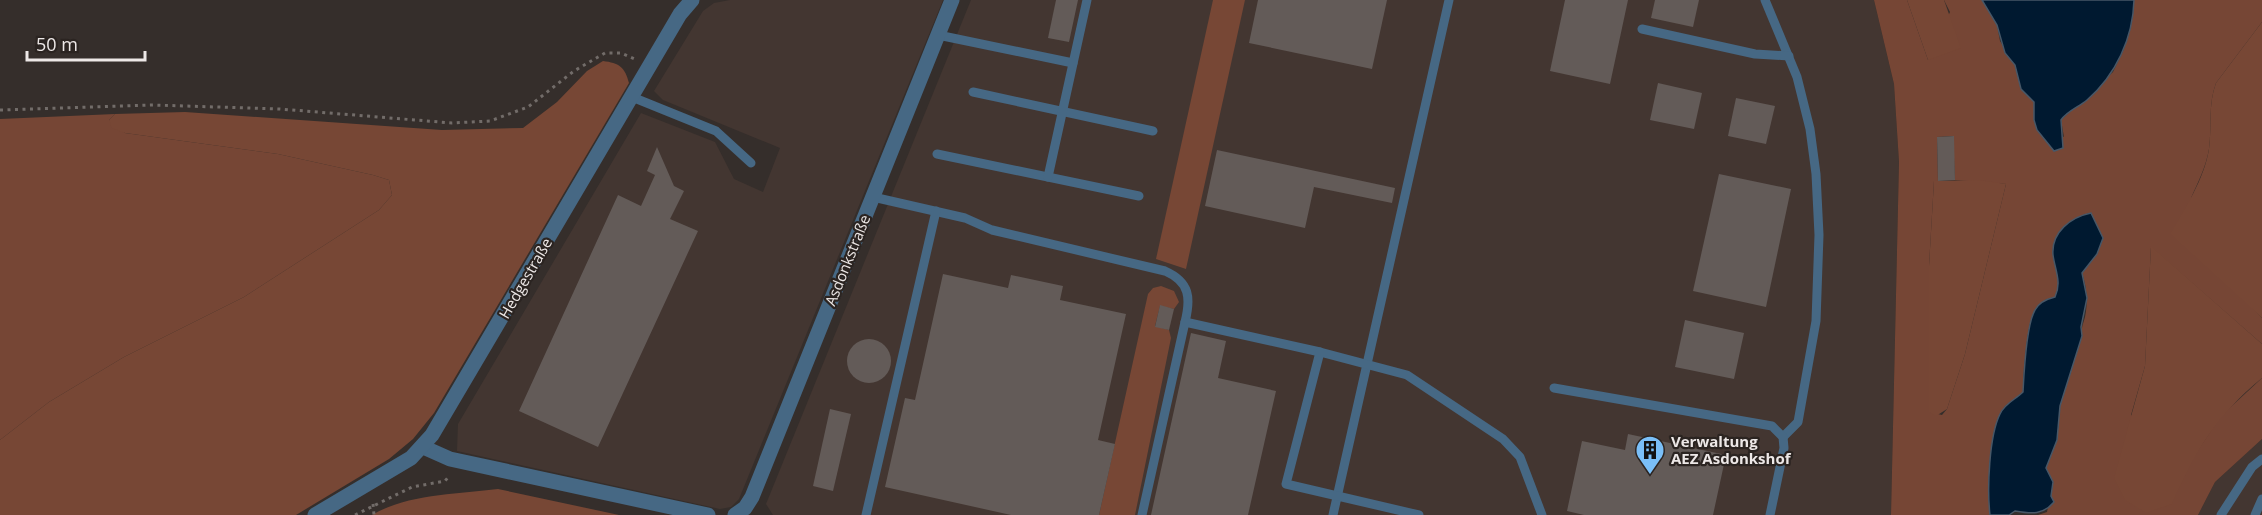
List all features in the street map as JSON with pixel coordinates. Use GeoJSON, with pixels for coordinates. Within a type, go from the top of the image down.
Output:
{"type":"FeatureCollection","features":[{"type":"Feature","properties":{"kind":"street","name":"Hedgestraße"},"geometry":{"type":"LineString","coordinates":[[315,515],[395,468],[423,447],[444,416],[680,14],[692,0]]}},
{"type":"Feature","properties":{"kind":"street","name":"Asdonkstraße"},"geometry":{"type":"LineString","coordinates":[[744,513],[952,0]]}},
{"type":"Feature","properties":{"kind":"street"},"geometry":{"type":"LineString","coordinates":[[423,447],[453,460],[708,515]]}},
{"type":"Feature","properties":{"kind":"lane"},"geometry":{"type":"LineString","coordinates":[[1048,177],[1087,0]]}},
{"type":"Feature","properties":{"kind":"lane"},"geometry":{"type":"LineString","coordinates":[[1333,515],[1449,0]]}},
{"type":"Feature","properties":{"kind":"lane"},"geometry":{"type":"LineString","coordinates":[[1765,0],[1789,56],[1810,129],[1816,174],[1819,235],[1816,321],[1805,393],[1798,422],[1784,437],[1784,448],[1770,515]]}},
{"type":"Feature","properties":{"kind":"lane"},"geometry":{"type":"LineString","coordinates":[[1642,29],[1755,54],[1789,56]]}},
{"type":"Feature","properties":{"kind":"lane"},"geometry":{"type":"LineString","coordinates":[[938,35],[1073,63]]}},
{"type":"Feature","properties":{"kind":"lane"},"geometry":{"type":"LineString","coordinates":[[973,92],[1153,131]]}},
{"type":"Feature","properties":{"kind":"lane"},"geometry":{"type":"LineString","coordinates":[[632,97],[716,131],[751,163]]}},
{"type":"Feature","properties":{"kind":"lane"},"geometry":{"type":"LineString","coordinates":[[937,154],[1139,196]]}},
{"type":"Feature","properties":{"kind":"lane"},"geometry":{"type":"LineString","coordinates":[[873,197],[972,220],[992,230],[1175,275],[1188,290],[1188,308],[1142,515]]}},
{"type":"Feature","properties":{"kind":"lane"},"geometry":{"type":"LineString","coordinates":[[866,515],[936,211]]}},
{"type":"Feature","properties":{"kind":"lane"},"geometry":{"type":"LineString","coordinates":[[1185,322],[1394,370],[1419,381],[1512,447],[1526,470],[1542,515]]}},
{"type":"Feature","properties":{"kind":"lane"},"geometry":{"type":"LineString","coordinates":[[1320,352],[1286,484],[1419,515]]}},
{"type":"Feature","properties":{"kind":"lane"},"geometry":{"type":"LineString","coordinates":[[1554,388],[1759,423],[1772,426],[1784,437]]}},
{"type":"Feature","properties":{"kind":"lane"},"geometry":{"type":"LineString","coordinates":[[2221,515],[2252,467],[2262,459]]}},
{"type":"Feature","properties":{"kind":"lane"},"geometry":{"type":"LineString","coordinates":[[2255,515],[2262,498]]}},
{"type":"Feature","properties":{"kind":"path"},"geometry":{"type":"LineString","coordinates":[[0,110],[177,105],[280,109],[452,123],[490,121],[528,107],[574,71],[605,53],[621,53],[650,65]]}},
{"type":"Feature","properties":{"kind":"path"},"geometry":{"type":"LineString","coordinates":[[355,515],[412,487],[445,481],[450,475],[453,460]]}},
{"type":"Feature","properties":{"kind":"shaded area"},"geometry":{"type":"Polygon","coordinates":[[[730,0],[943,0],[739,499],[731,507],[720,509],[457,451],[458,424],[641,113],[715,142],[734,179],[763,192],[780,148],[663,100],[654,91],[703,11],[714,3],[730,0]]]}},
{"type":"Feature","properties":{"kind":"shaded area"},"geometry":{"type":"Polygon","coordinates":[[[971,0],[1874,0],[1894,84],[1899,162],[1891,515],[773,515],[766,504],[971,0]]]}},
{"type":"Feature","properties":{"kind":"shaded area"},"geometry":{"type":"Polygon","coordinates":[[[1213,0],[1245,0],[1186,269],[1156,259],[1213,0]]]}},
{"type":"Feature","properties":{"kind":"shaded area"},"geometry":{"type":"Polygon","coordinates":[[[1874,0],[1907,0],[1928,60],[1950,12],[1944,0],[1982,0],[1997,25],[2000,41],[2015,65],[2021,89],[2034,102],[2034,120],[2064,137],[2061,120],[2113,72],[2124,49],[2134,0],[2262,0],[2262,22],[2216,83],[2212,99],[2208,156],[2191,198],[2244,300],[2262,318],[2262,344],[2151,247],[2145,366],[2131,415],[2191,461],[2220,417],[2262,378],[2262,439],[2215,482],[2198,515],[2038,515],[2047,512],[2053,481],[2046,468],[2057,440],[2060,406],[2082,336],[2087,301],[2082,273],[2097,254],[2053,252],[2060,287],[2055,297],[2045,300],[2024,366],[2023,392],[1994,431],[1990,515],[1891,515],[1899,162],[1894,84],[1874,0]],[[1953,136],[1937,137],[1938,181],[1934,181],[1929,266],[1930,412],[1942,415],[1947,409],[1965,354],[2006,184],[1955,180],[1953,136]]]}},
{"type":"Feature","properties":{"kind":"shaded area"},"geometry":{"type":"Polygon","coordinates":[[[1907,0],[1944,0],[1961,48],[1928,60],[1907,0]]]}},
{"type":"Feature","properties":{"kind":"shaded area"},"geometry":{"type":"Polygon","coordinates":[[[2262,22],[2262,318],[2170,234],[2193,193],[2207,160],[2212,99],[2216,83],[2262,22]]]}},
{"type":"Feature","properties":{"kind":"shaded area"},"geometry":{"type":"Polygon","coordinates":[[[603,61],[620,67],[626,73],[629,83],[434,413],[413,439],[389,459],[296,515],[0,515],[0,440],[49,402],[124,357],[244,297],[379,210],[392,195],[389,180],[373,175],[278,154],[125,133],[112,128],[109,120],[115,114],[185,112],[442,130],[523,128],[557,102],[587,71],[603,61]]]}},
{"type":"Feature","properties":{"kind":"shaded area"},"geometry":{"type":"Polygon","coordinates":[[[115,114],[109,120],[125,133],[278,154],[373,175],[389,180],[392,195],[379,210],[244,297],[124,357],[49,402],[0,440],[0,119],[115,114]]]}},
{"type":"Feature","properties":{"kind":"shaded area"},"geometry":{"type":"Polygon","coordinates":[[[1979,180],[2006,184],[1965,354],[1947,409],[1936,416],[1929,412],[1929,266],[1934,181],[1979,180]]]}},
{"type":"Feature","properties":{"kind":"shaded area"},"geometry":{"type":"Polygon","coordinates":[[[2151,246],[2262,344],[2262,378],[2232,406],[2209,435],[2172,504],[2146,513],[2125,500],[2114,478],[2145,366],[2151,246]]]}},
{"type":"Feature","properties":{"kind":"shaded area"},"geometry":{"type":"Polygon","coordinates":[[[1161,286],[1174,291],[1179,302],[1174,309],[1160,306],[1155,326],[1169,330],[1171,338],[1135,515],[1099,515],[1148,294],[1153,288],[1161,286]]]}},
{"type":"Feature","properties":{"kind":"shaded area"},"geometry":{"type":"Polygon","coordinates":[[[2262,439],[2262,515],[2198,515],[2215,482],[2262,439]]]}},
{"type":"Feature","properties":{"kind":"shaded area"},"geometry":{"type":"Polygon","coordinates":[[[498,489],[619,515],[372,515],[386,508],[417,499],[498,489]]]}},
{"type":"Feature","properties":{"kind":"water"},"geometry":{"type":"Polygon","coordinates":[[[1982,0],[2134,0],[2126,42],[2114,67],[2084,103],[2066,114],[2061,120],[2063,148],[2054,151],[2037,130],[2034,120],[2034,102],[2021,89],[2015,65],[2005,53],[1997,25],[1982,0]]]}},
{"type":"Feature","properties":{"kind":"water"},"geometry":{"type":"Polygon","coordinates":[[[2091,213],[2103,238],[2097,254],[2082,273],[2087,298],[2081,327],[2082,336],[2060,406],[2057,440],[2046,468],[2053,482],[2051,496],[2054,502],[2046,509],[2037,512],[2015,511],[2009,515],[1990,515],[1989,478],[1993,436],[2002,410],[2023,392],[2028,338],[2035,310],[2044,301],[2055,297],[2057,292],[2058,281],[2053,255],[2055,239],[2070,222],[2091,213]]]}},
{"type":"Feature","properties":{"kind":"building"},"geometry":{"type":"Polygon","coordinates":[[[1056,0],[1078,0],[1069,42],[1048,38],[1056,0]]]}},
{"type":"Feature","properties":{"kind":"building"},"geometry":{"type":"Polygon","coordinates":[[[1258,0],[1387,0],[1372,69],[1249,43],[1258,0]]]}},
{"type":"Feature","properties":{"kind":"building"},"geometry":{"type":"Polygon","coordinates":[[[1565,0],[1628,0],[1610,84],[1550,71],[1565,0]]]}},
{"type":"Feature","properties":{"kind":"building"},"geometry":{"type":"Polygon","coordinates":[[[1655,0],[1699,0],[1693,27],[1651,18],[1655,0]]]}},
{"type":"Feature","properties":{"kind":"building"},"geometry":{"type":"Polygon","coordinates":[[[1658,83],[1702,93],[1694,129],[1650,120],[1658,83]]]}},
{"type":"Feature","properties":{"kind":"building"},"geometry":{"type":"Polygon","coordinates":[[[1736,98],[1775,106],[1766,144],[1728,136],[1736,98]]]}},
{"type":"Feature","properties":{"kind":"building"},"geometry":{"type":"Polygon","coordinates":[[[1954,136],[1955,180],[1938,181],[1937,137],[1954,136]]]}},
{"type":"Feature","properties":{"kind":"building"},"geometry":{"type":"Polygon","coordinates":[[[657,147],[674,186],[684,191],[670,219],[698,231],[598,447],[519,411],[618,195],[641,206],[655,175],[647,171],[657,147]]]}},
{"type":"Feature","properties":{"kind":"building"},"geometry":{"type":"Polygon","coordinates":[[[1217,150],[1395,188],[1392,203],[1314,187],[1305,228],[1205,206],[1217,150]]]}},
{"type":"Feature","properties":{"kind":"building"},"geometry":{"type":"Polygon","coordinates":[[[1719,174],[1791,189],[1766,307],[1693,291],[1719,174]]]}},
{"type":"Feature","properties":{"kind":"building"},"geometry":{"type":"Polygon","coordinates":[[[943,274],[1008,288],[1011,275],[1063,286],[1060,300],[1126,314],[1098,440],[1115,444],[1099,515],[1011,515],[885,487],[905,398],[915,400],[943,274]]]}},
{"type":"Feature","properties":{"kind":"building"},"geometry":{"type":"Polygon","coordinates":[[[1160,305],[1174,309],[1169,330],[1155,327],[1160,305]]]}},
{"type":"Feature","properties":{"kind":"building"},"geometry":{"type":"Polygon","coordinates":[[[1685,320],[1744,333],[1734,379],[1675,367],[1685,320]]]}},
{"type":"Feature","properties":{"kind":"building"},"geometry":{"type":"Polygon","coordinates":[[[1191,333],[1226,341],[1218,378],[1276,391],[1248,515],[1151,515],[1191,333]]]}},
{"type":"Feature","properties":{"kind":"building"},"geometry":{"type":"Polygon","coordinates":[[[869,339],[878,340],[885,345],[890,352],[890,370],[885,377],[878,382],[869,383],[860,382],[853,377],[848,370],[847,361],[848,352],[853,345],[860,340],[869,339]]]}},
{"type":"Feature","properties":{"kind":"building"},"geometry":{"type":"Polygon","coordinates":[[[830,409],[851,414],[833,491],[813,486],[830,409]]]}},
{"type":"Feature","properties":{"kind":"building","name":"Verwaltung AEZ Asdonkshof"},"geometry":{"type":"Polygon","coordinates":[[[1628,434],[1726,455],[1713,515],[1584,515],[1567,511],[1582,441],[1625,450],[1628,434]]]}},
{"type":"Feature","properties":{"kind":"place","name":"Verwaltung AEZ Asdonkshof"},"geometry":{"type":"Point","coordinates":[1650,476]}}]}
